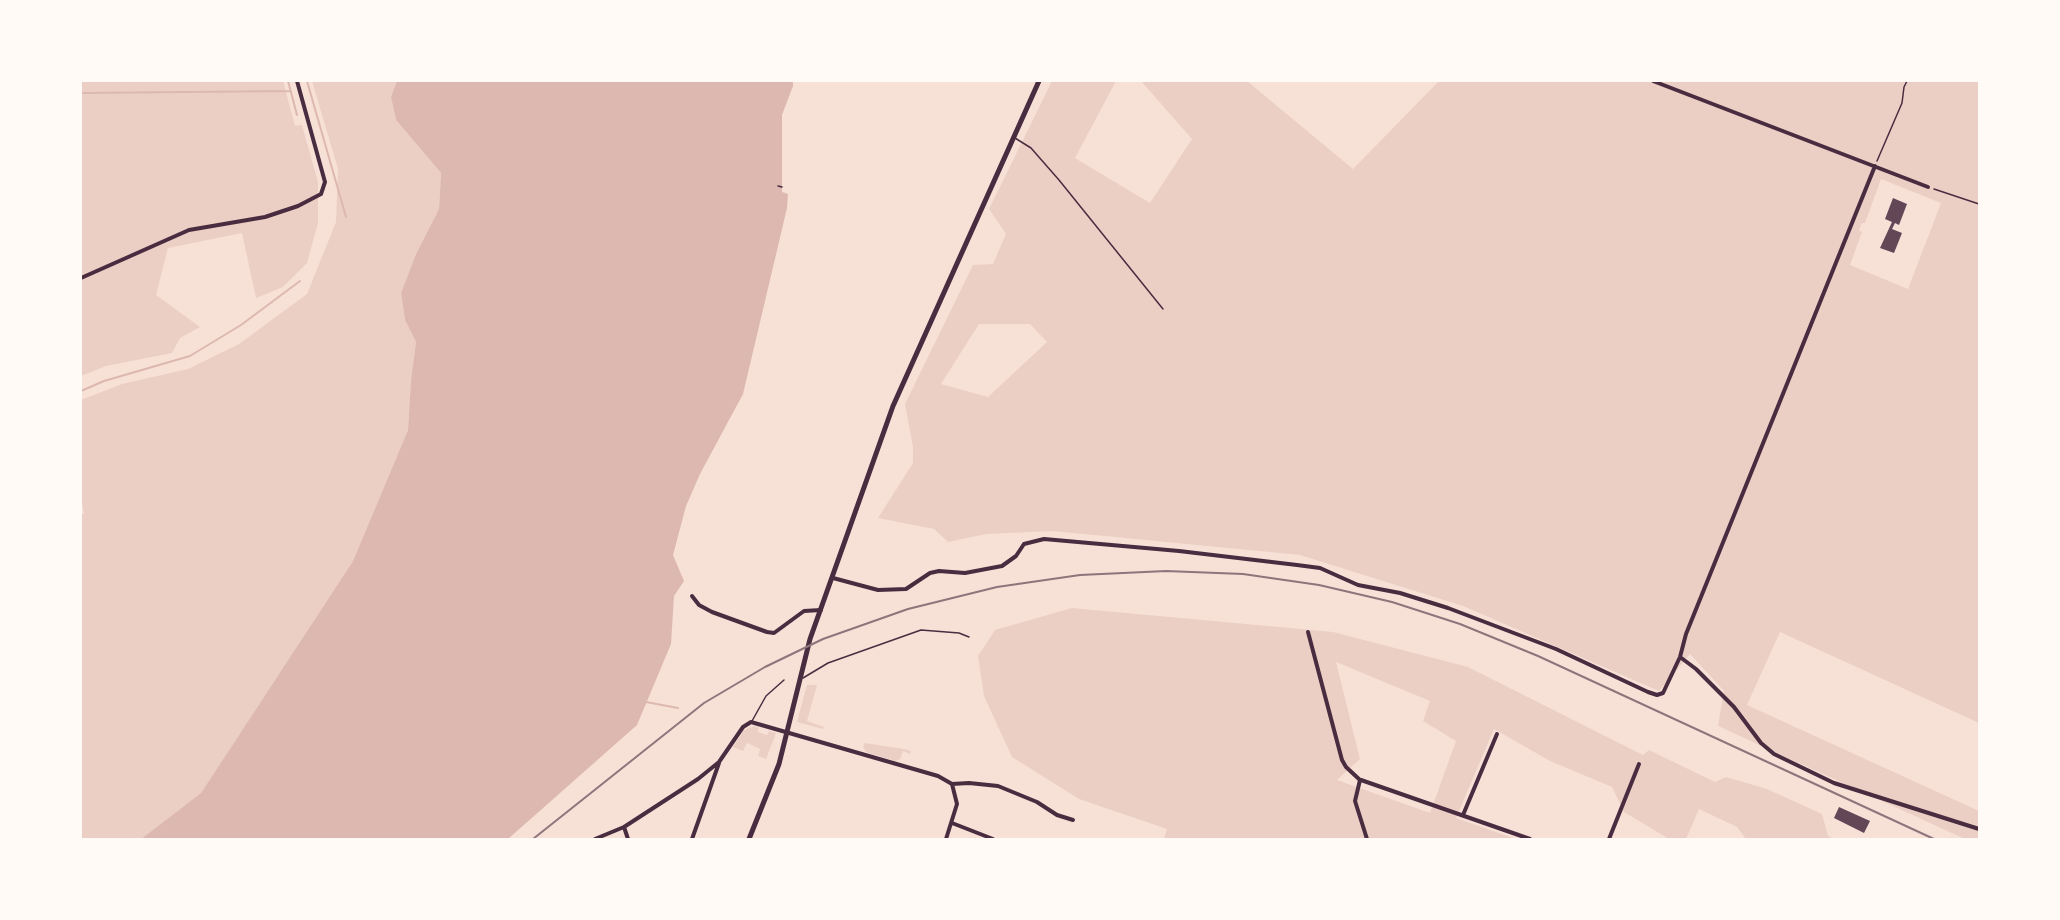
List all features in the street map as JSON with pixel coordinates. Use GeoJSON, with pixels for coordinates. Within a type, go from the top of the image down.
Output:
{"type":"FeatureCollection","features":[{"type":"Feature","properties":{"kind":"main road"},"geometry":{"type":"LineString","coordinates":[[749,839],[771,786],[787,733],[807,647],[899,392],[1039,81]]}},
{"type":"Feature","properties":{"kind":"street"},"geometry":{"type":"LineString","coordinates":[[81,278],[189,230],[265,217],[298,206],[321,194],[325,182],[297,81]]}},
{"type":"Feature","properties":{"kind":"street"},"geometry":{"type":"LineString","coordinates":[[1653,81],[1928,187]]}},
{"type":"Feature","properties":{"kind":"street"},"geometry":{"type":"LineString","coordinates":[[832,578],[878,590],[906,590],[930,573],[939,571],[965,573],[1002,566],[1010,562],[1024,544],[1044,539],[1179,550],[1320,568],[1358,585],[1400,592],[1448,608],[1556,649],[1648,692],[1657,695],[1663,693],[1680,657],[1686,634],[1875,166]]}},
{"type":"Feature","properties":{"kind":"street"},"geometry":{"type":"LineString","coordinates":[[692,596],[699,604],[712,612],[774,633],[804,611],[821,610]]}},
{"type":"Feature","properties":{"kind":"street"},"geometry":{"type":"LineString","coordinates":[[1308,632],[1342,760],[1346,767],[1360,780],[1530,839]]}},
{"type":"Feature","properties":{"kind":"street"},"geometry":{"type":"LineString","coordinates":[[1680,657],[1696,669],[1734,707],[1761,743],[1774,754],[1834,783],[1979,829]]}},
{"type":"Feature","properties":{"kind":"street"},"geometry":{"type":"LineString","coordinates":[[692,839],[719,762],[743,727],[752,722],[938,776],[952,784],[998,786],[1037,802],[1057,815],[1073,820]]}},
{"type":"Feature","properties":{"kind":"street"},"geometry":{"type":"LineString","coordinates":[[1463,815],[1497,734]]}},
{"type":"Feature","properties":{"kind":"street"},"geometry":{"type":"LineString","coordinates":[[595,839],[624,827],[698,779],[719,762]]}},
{"type":"Feature","properties":{"kind":"street"},"geometry":{"type":"LineString","coordinates":[[1609,839],[1639,764]]}},
{"type":"Feature","properties":{"kind":"street"},"geometry":{"type":"LineString","coordinates":[[1360,780],[1355,801],[1367,839]]}},
{"type":"Feature","properties":{"kind":"street"},"geometry":{"type":"LineString","coordinates":[[946,839],[957,804],[952,784]]}},
{"type":"Feature","properties":{"kind":"street"},"geometry":{"type":"LineString","coordinates":[[952,823],[993,839]]}},
{"type":"Feature","properties":{"kind":"street"},"geometry":{"type":"LineString","coordinates":[[624,827],[628,839]]}},
{"type":"Feature","properties":{"kind":"lane"},"geometry":{"type":"LineString","coordinates":[[1014,136],[1031,148],[1059,180],[1164,309]]}},
{"type":"Feature","properties":{"kind":"lane"},"geometry":{"type":"LineString","coordinates":[[800,680],[828,663],[921,630],[959,633],[969,637]]}},
{"type":"Feature","properties":{"kind":"lane"},"geometry":{"type":"LineString","coordinates":[[752,722],[766,696],[784,680]]}},
{"type":"Feature","properties":{"kind":"path"},"geometry":{"type":"LineString","coordinates":[[1875,166],[1902,103],[1907,81]]}},
{"type":"Feature","properties":{"kind":"path"},"geometry":{"type":"LineString","coordinates":[[778,186],[782,187]]}},
{"type":"Feature","properties":{"kind":"path"},"geometry":{"type":"LineString","coordinates":[[1928,187],[1979,204]]}},
{"type":"Feature","properties":{"kind":"shaded area"},"geometry":{"type":"Polygon","coordinates":[[[81,81],[283,81],[295,126],[302,125],[318,182],[318,223],[307,263],[283,287],[256,298],[242,233],[168,248],[156,295],[200,327],[180,338],[172,353],[106,366],[81,376],[81,81]]]}},
{"type":"Feature","properties":{"kind":"shaded area"},"geometry":{"type":"Polygon","coordinates":[[[312,81],[397,81],[391,97],[396,120],[441,173],[439,209],[416,254],[401,293],[405,320],[416,342],[408,430],[353,561],[201,793],[141,839],[81,839],[81,514],[84,514],[81,497],[81,400],[122,384],[188,369],[239,344],[307,294],[336,222],[338,169],[312,81]]]}},
{"type":"Feature","properties":{"kind":"shaded area"},"geometry":{"type":"Polygon","coordinates":[[[397,81],[793,81],[782,115],[782,192],[788,194],[787,208],[743,394],[700,474],[686,506],[673,555],[684,581],[674,596],[671,644],[637,725],[508,839],[141,839],[201,793],[353,561],[408,430],[416,342],[405,320],[401,293],[416,254],[439,209],[441,173],[396,120],[391,97],[397,81]]]}},
{"type":"Feature","properties":{"kind":"shaded area"},"geometry":{"type":"Polygon","coordinates":[[[1052,81],[1116,81],[1075,158],[1150,203],[1192,139],[1141,81],[1247,81],[1353,169],[1439,81],[1979,81],[1979,723],[1780,632],[1747,705],[1979,811],[1979,839],[1965,839],[1718,726],[1724,691],[1690,654],[1659,691],[1463,606],[1300,555],[1053,531],[986,534],[948,542],[934,529],[878,518],[913,463],[913,447],[905,404],[973,265],[993,264],[1006,234],[989,209],[1052,81]],[[1881,179],[1865,223],[1862,223],[1859,230],[1862,232],[1850,265],[1908,289],[1941,203],[1881,179]],[[979,324],[941,384],[988,397],[1047,342],[1030,324],[979,324]]]}},
{"type":"Feature","properties":{"kind":"shaded area"},"geometry":{"type":"Polygon","coordinates":[[[1072,608],[1333,632],[1468,667],[1643,755],[1649,750],[1715,782],[1726,777],[1767,789],[1822,814],[1828,836],[1834,839],[1746,839],[1737,827],[1699,809],[1686,839],[1669,839],[1624,812],[1612,787],[1550,761],[1494,729],[1456,818],[1516,839],[1164,839],[1167,829],[1079,799],[1012,757],[984,696],[978,656],[995,630],[1072,608]],[[1336,662],[1360,759],[1337,780],[1430,813],[1456,741],[1423,721],[1430,701],[1336,662]]]}},
{"type":"Feature","properties":{"kind":"shaded area"},"geometry":{"type":"Polygon","coordinates":[[[807,685],[817,685],[807,721],[824,727],[823,729],[797,722],[807,685]]]}},
{"type":"Feature","properties":{"kind":"shaded area"},"geometry":{"type":"Polygon","coordinates":[[[754,726],[759,728],[758,732],[767,735],[769,731],[776,733],[766,759],[758,756],[760,749],[747,743],[743,751],[733,747],[744,730],[754,726]]]}},
{"type":"Feature","properties":{"kind":"shaded area"},"geometry":{"type":"Polygon","coordinates":[[[865,743],[911,751],[910,754],[903,751],[900,759],[896,761],[868,753],[863,746],[865,743]]]}},
{"type":"Feature","properties":{"kind":"building"},"geometry":{"type":"Polygon","coordinates":[[[1893,198],[1907,204],[1899,225],[1895,223],[1892,229],[1902,233],[1894,253],[1880,248],[1892,222],[1885,219],[1893,198]]]}},
{"type":"Feature","properties":{"kind":"building"},"geometry":{"type":"Polygon","coordinates":[[[1839,807],[1870,821],[1864,833],[1834,818],[1839,807]]]}},
{"type":"Feature","properties":{"kind":"waterway"},"geometry":{"type":"LineString","coordinates":[[288,81],[297,115]]}},
{"type":"Feature","properties":{"kind":"waterway"},"geometry":{"type":"LineString","coordinates":[[307,81],[346,217]]}},
{"type":"Feature","properties":{"kind":"waterway"},"geometry":{"type":"LineString","coordinates":[[81,93],[291,91]]}},
{"type":"Feature","properties":{"kind":"waterway"},"geometry":{"type":"LineString","coordinates":[[81,391],[104,381],[190,356],[241,325],[300,281]]}},
{"type":"Feature","properties":{"kind":"waterway"},"geometry":{"type":"LineString","coordinates":[[646,702],[678,708]]}},
{"type":"Feature","properties":{"kind":"railway"},"geometry":{"type":"LineString","coordinates":[[533,839],[704,703],[765,667],[823,639],[908,609],[997,587],[1080,575],[1166,571],[1243,574],[1319,585],[1392,602],[1460,624],[1538,656],[1934,839]]}}]}
